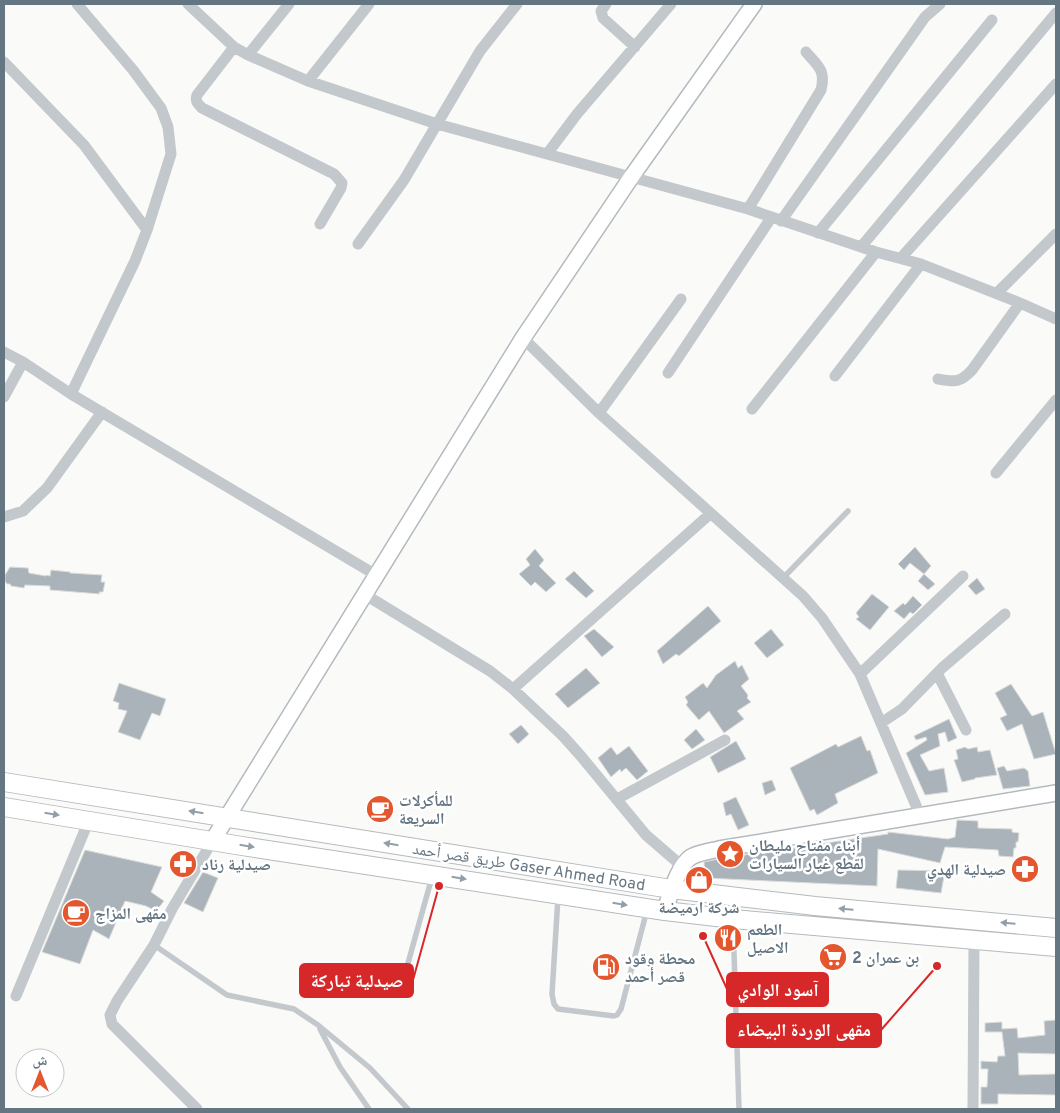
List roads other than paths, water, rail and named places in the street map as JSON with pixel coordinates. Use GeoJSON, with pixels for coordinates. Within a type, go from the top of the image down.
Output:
{"type":"FeatureCollection","features":[{"type":"Feature","properties":{"kind":"main road","name":"طريق قصر أحمد Gaser Ahmed Road"},"geometry":{"type":"LineString","coordinates":[[4,782],[671,889],[825,907],[1056,928]]}},
{"type":"Feature","properties":{"kind":"main road","name":"طريق قصر أحمد Gaser Ahmed Road"},"geometry":{"type":"LineString","coordinates":[[4,807],[665,911],[974,941],[1056,947]]}},
{"type":"Feature","properties":{"kind":"street"},"geometry":{"type":"LineString","coordinates":[[71,394],[135,261],[147,230],[170,154],[168,127],[161,108],[133,70],[78,4]]}},
{"type":"Feature","properties":{"kind":"street"},"geometry":{"type":"LineString","coordinates":[[188,4],[234,47],[308,81],[437,124],[748,209],[876,252],[921,264],[1020,302],[1056,319]]}},
{"type":"Feature","properties":{"kind":"street"},"geometry":{"type":"LineString","coordinates":[[248,55],[289,4]]}},
{"type":"Feature","properties":{"kind":"street"},"geometry":{"type":"LineString","coordinates":[[308,81],[369,4]]}},
{"type":"Feature","properties":{"kind":"street"},"geometry":{"type":"LineString","coordinates":[[358,244],[404,180],[480,51],[517,4]]}},
{"type":"Feature","properties":{"kind":"street"},"geometry":{"type":"LineString","coordinates":[[606,4],[601,11],[602,18],[635,47]]}},
{"type":"Feature","properties":{"kind":"street"},"geometry":{"type":"LineString","coordinates":[[547,154],[577,114],[671,4]]}},
{"type":"Feature","properties":{"kind":"street"},"geometry":{"type":"LineString","coordinates":[[197,1109],[112,1024],[110,1016],[117,1001],[154,945],[172,909],[213,840],[523,338],[632,176],[754,4]]}},
{"type":"Feature","properties":{"kind":"street"},"geometry":{"type":"LineString","coordinates":[[668,372],[776,219],[925,17],[940,4]]}},
{"type":"Feature","properties":{"kind":"street"},"geometry":{"type":"LineString","coordinates":[[861,247],[1056,13]]}},
{"type":"Feature","properties":{"kind":"street"},"geometry":{"type":"LineString","coordinates":[[818,233],[992,20]]}},
{"type":"Feature","properties":{"kind":"street"},"geometry":{"type":"LineString","coordinates":[[234,47],[197,94],[197,104],[334,174],[340,179],[342,188],[320,224]]}},
{"type":"Feature","properties":{"kind":"street"},"geometry":{"type":"LineString","coordinates":[[748,209],[821,90],[824,76],[822,70],[806,52]]}},
{"type":"Feature","properties":{"kind":"street"},"geometry":{"type":"LineString","coordinates":[[4,62],[84,145],[147,230]]}},
{"type":"Feature","properties":{"kind":"street"},"geometry":{"type":"LineString","coordinates":[[901,258],[1056,84]]}},
{"type":"Feature","properties":{"kind":"street"},"geometry":{"type":"LineString","coordinates":[[997,294],[1056,234]]}},
{"type":"Feature","properties":{"kind":"street"},"geometry":{"type":"LineString","coordinates":[[752,409],[876,252]]}},
{"type":"Feature","properties":{"kind":"street"},"geometry":{"type":"LineString","coordinates":[[835,376],[921,264]]}},
{"type":"Feature","properties":{"kind":"street"},"geometry":{"type":"LineString","coordinates":[[599,412],[681,299]]}},
{"type":"Feature","properties":{"kind":"street"},"geometry":{"type":"LineString","coordinates":[[938,379],[952,381],[964,378],[972,370],[1020,302]]}},
{"type":"Feature","properties":{"kind":"street"},"geometry":{"type":"LineString","coordinates":[[523,338],[599,412],[803,596],[822,618],[860,674],[920,815]]}},
{"type":"Feature","properties":{"kind":"street"},"geometry":{"type":"LineString","coordinates":[[4,352],[23,362],[71,394],[376,575]]}},
{"type":"Feature","properties":{"kind":"street"},"geometry":{"type":"LineString","coordinates":[[4,397],[23,362]]}},
{"type":"Feature","properties":{"kind":"street"},"geometry":{"type":"LineString","coordinates":[[996,473],[1056,400]]}},
{"type":"Feature","properties":{"kind":"street"},"geometry":{"type":"LineString","coordinates":[[4,517],[23,511],[47,488],[102,412]]}},
{"type":"Feature","properties":{"kind":"street"},"geometry":{"type":"LineString","coordinates":[[513,689],[710,514]]}},
{"type":"Feature","properties":{"kind":"street"},"geometry":{"type":"LineString","coordinates":[[860,674],[964,576]]}},
{"type":"Feature","properties":{"kind":"street"},"geometry":{"type":"LineString","coordinates":[[364,594],[490,671],[513,689],[563,736],[617,798],[646,835],[683,867]]}},
{"type":"Feature","properties":{"kind":"street"},"geometry":{"type":"LineString","coordinates":[[882,723],[902,709],[937,673],[1005,614]]}},
{"type":"Feature","properties":{"kind":"street"},"geometry":{"type":"LineString","coordinates":[[937,673],[966,730]]}},
{"type":"Feature","properties":{"kind":"street"},"geometry":{"type":"LineString","coordinates":[[617,798],[725,740]]}},
{"type":"Feature","properties":{"kind":"street"},"geometry":{"type":"LineString","coordinates":[[665,911],[671,889],[683,867],[692,856],[719,849],[1056,793]]}},
{"type":"Feature","properties":{"kind":"street"},"geometry":{"type":"LineString","coordinates":[[16,996],[89,820]]}},
{"type":"Feature","properties":{"kind":"street"},"geometry":{"type":"LineString","coordinates":[[973,1109],[974,941]]}},
{"type":"Feature","properties":{"kind":"lane"},"geometry":{"type":"LineString","coordinates":[[783,578],[848,511]]}},
{"type":"Feature","properties":{"kind":"lane"},"geometry":{"type":"LineString","coordinates":[[403,981],[433,874]]}},
{"type":"Feature","properties":{"kind":"lane"},"geometry":{"type":"LineString","coordinates":[[559,895],[552,994],[554,1004],[558,1008],[617,1015],[621,1009],[648,908]]}},
{"type":"Feature","properties":{"kind":"lane"},"geometry":{"type":"LineString","coordinates":[[734,918],[739,1109]]}},
{"type":"Feature","properties":{"kind":"lane"},"geometry":{"type":"LineString","coordinates":[[154,945],[227,996],[294,1009],[318,1025],[370,1068],[408,1109]]}},
{"type":"Feature","properties":{"kind":"lane"},"geometry":{"type":"LineString","coordinates":[[318,1025],[340,1067],[369,1109]]}},
{"type":"Feature","properties":{"kind":"place","name":"للمأكرلات السريعة"},"geometry":{"type":"Point","coordinates":[380,809]}},
{"type":"Feature","properties":{"kind":"place","name":"أبناء مفتاح مليطان لقطع غيار السيارات"},"geometry":{"type":"Point","coordinates":[730,854]}},
{"type":"Feature","properties":{"kind":"place","name":"صيدلية رناد"},"geometry":{"type":"Point","coordinates":[183,864]}},
{"type":"Feature","properties":{"kind":"place","name":"صيدلية الهدي"},"geometry":{"type":"Point","coordinates":[1025,869]}},
{"type":"Feature","properties":{"kind":"place","name":"شركة ارميضة"},"geometry":{"type":"Point","coordinates":[699,880]}},
{"type":"Feature","properties":{"kind":"place","name":"صيدلية تباركة"},"geometry":{"type":"Point","coordinates":[439,886]}},
{"type":"Feature","properties":{"kind":"place","name":"مقهى المزاج"},"geometry":{"type":"Point","coordinates":[76,913]}},
{"type":"Feature","properties":{"kind":"place","name":"آسود الوادي"},"geometry":{"type":"Point","coordinates":[703,936]}},
{"type":"Feature","properties":{"kind":"place","name":"الطعم الاصيل"},"geometry":{"type":"Point","coordinates":[728,938]}},
{"type":"Feature","properties":{"kind":"place","name":"بن عمران 2"},"geometry":{"type":"Point","coordinates":[833,957]}},
{"type":"Feature","properties":{"kind":"place","name":"مقهى الوردة البيضاء"},"geometry":{"type":"Point","coordinates":[937,966]}},
{"type":"Feature","properties":{"kind":"place","name":"محطة وقود قصر أحمد"},"geometry":{"type":"Point","coordinates":[606,967]}}]}
